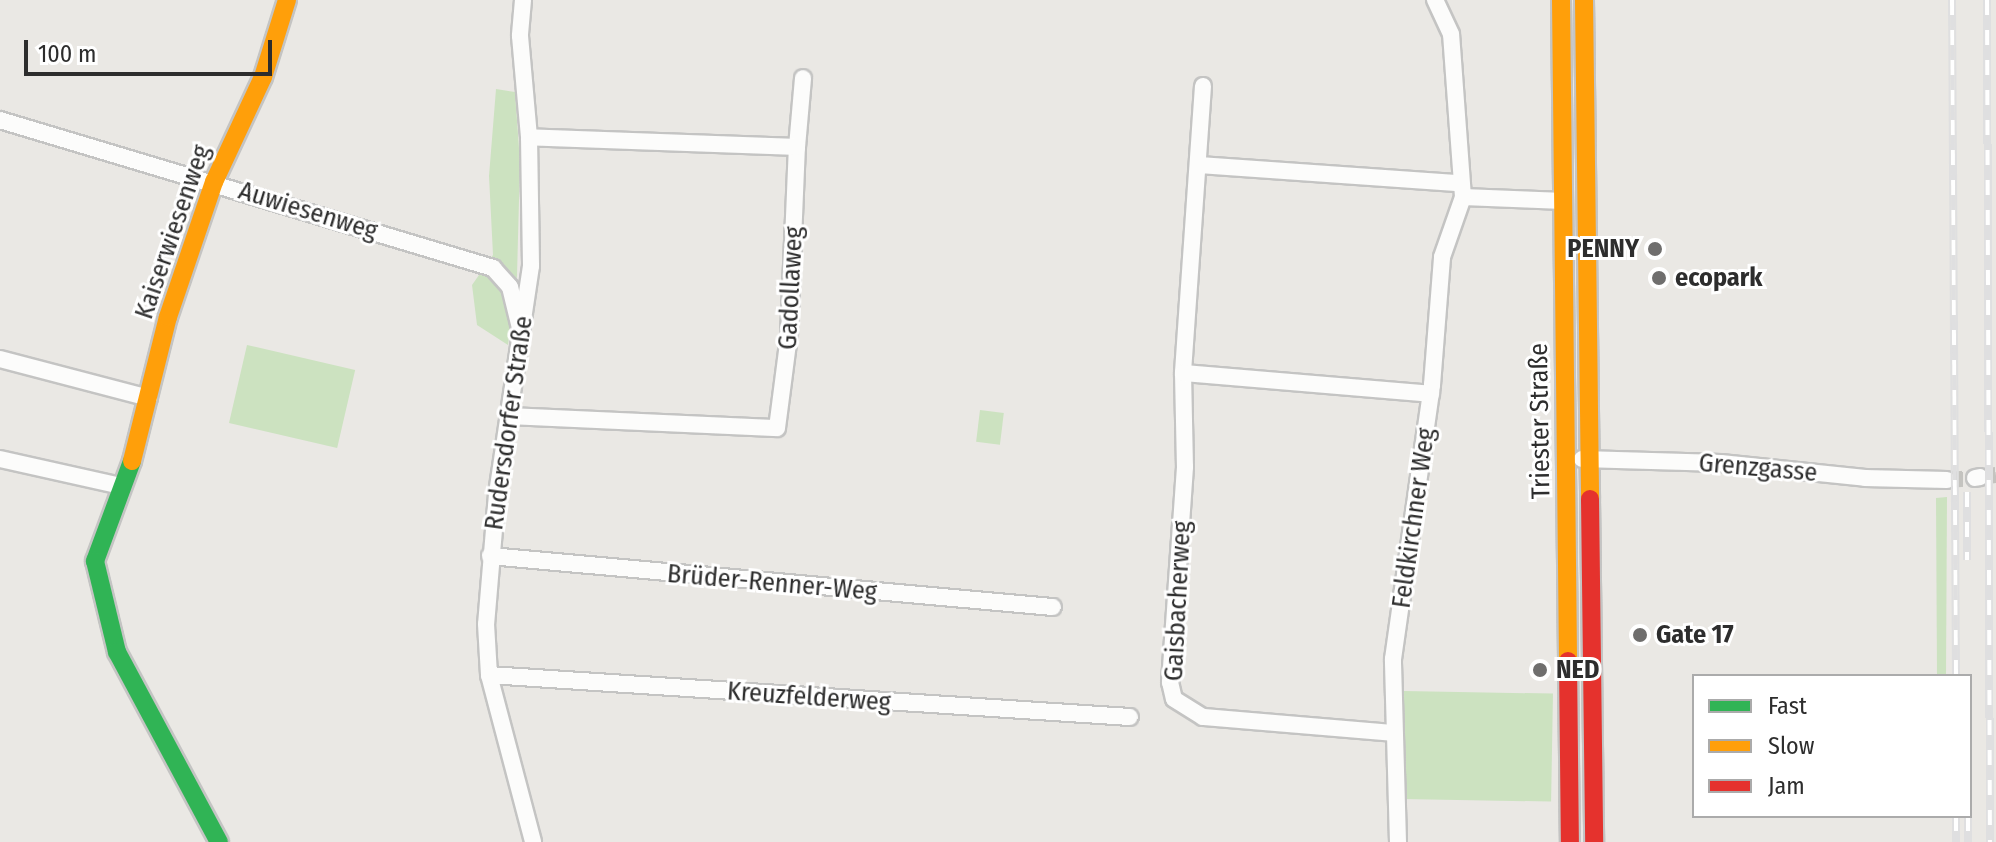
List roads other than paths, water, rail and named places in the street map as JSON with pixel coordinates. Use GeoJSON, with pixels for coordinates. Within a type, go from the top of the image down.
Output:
{"type":"FeatureCollection","features":[{"type":"Feature","properties":{"kind":"main road","name":"Kaiserwiesenweg"},"geometry":{"type":"LineString","coordinates":[[219,842],[117,652],[95,561],[149,398],[168,317],[214,182],[263,77],[287,0]]}},
{"type":"Feature","properties":{"kind":"main road","name":"Triester Straße"},"geometry":{"type":"LineString","coordinates":[[1561,0],[1564,201],[1594,842]]}},
{"type":"Feature","properties":{"kind":"main road","name":"Triester Straße"},"geometry":{"type":"LineString","coordinates":[[1570,842],[1584,0]]}},
{"type":"Feature","properties":{"kind":"street","name":"Rudersdorfer Straße"},"geometry":{"type":"LineString","coordinates":[[523,0],[521,64],[529,137],[531,266],[524,340],[490,556],[486,624],[489,675],[533,842]]}},
{"type":"Feature","properties":{"kind":"street","name":"Feldkirchner Weg"},"geometry":{"type":"LineString","coordinates":[[1398,842],[1393,659],[1431,394],[1442,257],[1461,190],[1451,34],[1435,0]]}},
{"type":"Feature","properties":{"kind":"street"},"geometry":{"type":"LineString","coordinates":[[529,137],[797,147],[803,78]]}},
{"type":"Feature","properties":{"kind":"street","name":"Gaisbacherweg"},"geometry":{"type":"LineString","coordinates":[[1203,86],[1183,373],[1185,467],[1170,682],[1174,699],[1203,717],[1393,733]]}},
{"type":"Feature","properties":{"kind":"street","name":"Auwiesenweg"},"geometry":{"type":"LineString","coordinates":[[0,120],[493,268],[510,287],[524,340]]}},
{"type":"Feature","properties":{"kind":"street","name":"Gadollaweg"},"geometry":{"type":"LineString","coordinates":[[511,416],[780,427],[797,147]]}},
{"type":"Feature","properties":{"kind":"street"},"geometry":{"type":"LineString","coordinates":[[1199,165],[1564,201]]}},
{"type":"Feature","properties":{"kind":"street"},"geometry":{"type":"LineString","coordinates":[[0,359],[149,398]]}},
{"type":"Feature","properties":{"kind":"street"},"geometry":{"type":"LineString","coordinates":[[1183,373],[1431,394]]}},
{"type":"Feature","properties":{"kind":"street"},"geometry":{"type":"LineString","coordinates":[[0,459],[121,486]]}},
{"type":"Feature","properties":{"kind":"street","name":"Grenzgasse"},"geometry":{"type":"LineString","coordinates":[[1578,460],[1947,480]]}},
{"type":"Feature","properties":{"kind":"street","name":"Brüder-Renner-Weg"},"geometry":{"type":"LineString","coordinates":[[490,556],[1053,607]]}},
{"type":"Feature","properties":{"kind":"street","name":"Kreuzfelderweg"},"geometry":{"type":"LineString","coordinates":[[489,675],[1130,717]]}},
{"type":"Feature","properties":{"kind":"tunnel"},"geometry":{"type":"LineString","coordinates":[[1980,477],[1996,475]]}},
{"type":"Feature","properties":{"kind":"tunnel"},"geometry":{"type":"LineString","coordinates":[[1947,480],[1975,478]]}},
{"type":"Feature","properties":{"kind":"railway"},"geometry":{"type":"LineString","coordinates":[[1952,0],[1956,674]]}},
{"type":"Feature","properties":{"kind":"railway"},"geometry":{"type":"LineString","coordinates":[[1987,0],[1990,842]]}},
{"type":"Feature","properties":{"kind":"railway"},"geometry":{"type":"LineString","coordinates":[[1967,492],[1967,560]]}},
{"type":"Feature","properties":{"kind":"railway"},"geometry":{"type":"LineString","coordinates":[[1956,818],[1956,842]]}},
{"type":"Feature","properties":{"kind":"railway"},"geometry":{"type":"LineString","coordinates":[[1968,818],[1968,842]]}},
{"type":"Feature","properties":{"kind":"place","name":"PENNY"},"geometry":{"type":"Point","coordinates":[1655,249]}},
{"type":"Feature","properties":{"kind":"place","name":"ecopark"},"geometry":{"type":"Point","coordinates":[1659,278]}},
{"type":"Feature","properties":{"kind":"place","name":"Gate 17"},"geometry":{"type":"Point","coordinates":[1640,635]}},
{"type":"Feature","properties":{"kind":"place","name":"NED"},"geometry":{"type":"Point","coordinates":[1540,670]}}]}
